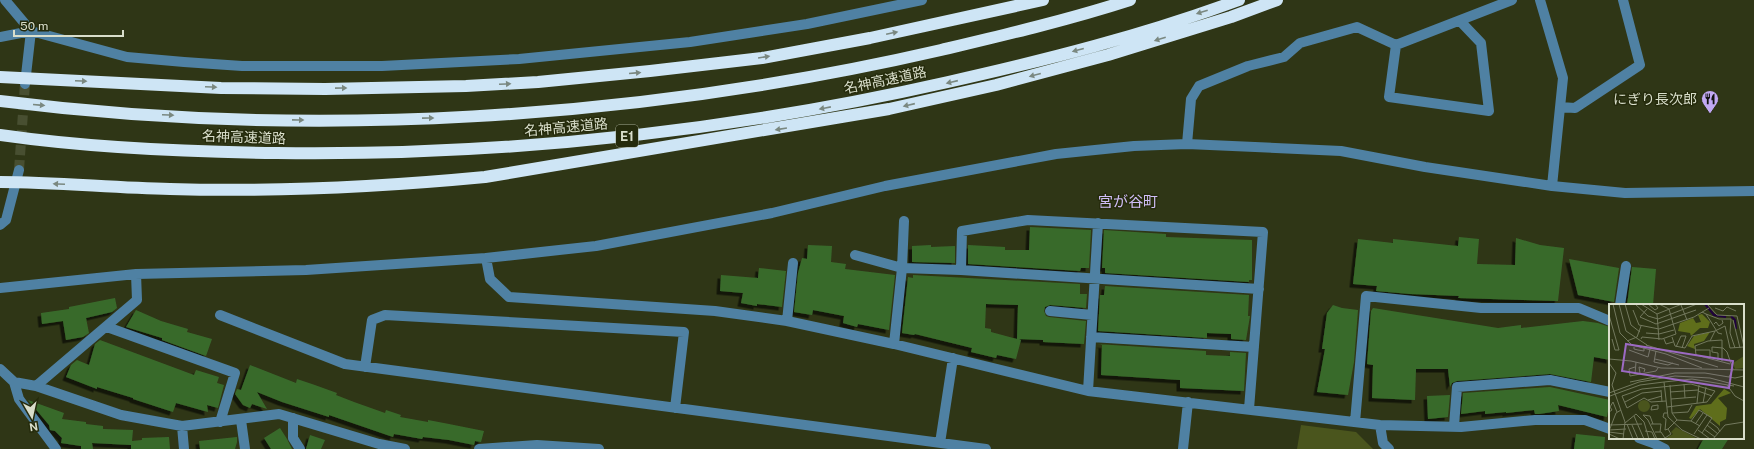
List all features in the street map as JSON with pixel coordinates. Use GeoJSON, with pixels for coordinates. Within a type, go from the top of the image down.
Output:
{"type":"FeatureCollection","features":[{"type":"Feature","properties":{"kind":"highway"},"geometry":{"type":"LineString","coordinates":[[0,77],[221,88],[466,86],[538,82],[762,58],[870,38],[1043,0]]}},
{"type":"Feature","properties":{"kind":"highway","name":"名神高速道路"},"geometry":{"type":"LineString","coordinates":[[0,101],[107,112],[219,118],[330,120],[440,118],[549,111],[658,100],[771,85],[883,63],[987,39],[1130,0]]}},
{"type":"Feature","properties":{"kind":"highway","name":"名神高速道路"},"geometry":{"type":"LineString","coordinates":[[0,135],[112,146],[189,150],[334,154],[444,152],[664,133],[778,117],[887,96],[995,72],[1103,44],[1239,0]]}},
{"type":"Feature","properties":{"kind":"highway"},"geometry":{"type":"LineString","coordinates":[[0,182],[170,189],[334,188],[485,177],[890,110],[996,85],[1108,55],[1277,0]]}},
{"type":"Feature","properties":{"kind":"street"},"geometry":{"type":"LineString","coordinates":[[5,0],[31,31],[25,84]]}},
{"type":"Feature","properties":{"kind":"street"},"geometry":{"type":"LineString","coordinates":[[0,37],[31,31],[128,56],[184,62],[242,66],[382,66],[519,59],[690,42],[807,24],[922,0]]}},
{"type":"Feature","properties":{"kind":"street"},"geometry":{"type":"LineString","coordinates":[[1187,144],[1191,98],[1200,86],[1248,66],[1284,57],[1300,43],[1357,27],[1396,45],[1512,0]]}},
{"type":"Feature","properties":{"kind":"street"},"geometry":{"type":"LineString","coordinates":[[1540,0],[1563,78],[1552,186]]}},
{"type":"Feature","properties":{"kind":"street"},"geometry":{"type":"LineString","coordinates":[[1560,107],[1575,108],[1640,65],[1624,0]]}},
{"type":"Feature","properties":{"kind":"street"},"geometry":{"type":"LineString","coordinates":[[1396,45],[1389,97],[1489,111],[1481,43],[1460,21]]}},
{"type":"Feature","properties":{"kind":"street"},"geometry":{"type":"LineString","coordinates":[[0,288],[136,274],[306,270],[486,258],[596,246],[688,230],[772,213],[885,186],[1056,154],[1134,146],[1187,144],[1341,151],[1425,167],[1552,186],[1625,193],[1754,191]]}},
{"type":"Feature","properties":{"kind":"street"},"geometry":{"type":"LineString","coordinates":[[0,225],[6,220],[19,170]]}},
{"type":"Feature","properties":{"kind":"street"},"geometry":{"type":"LineString","coordinates":[[961,270],[962,231],[1028,220],[1263,232],[1249,409]]}},
{"type":"Feature","properties":{"kind":"street"},"geometry":{"type":"LineString","coordinates":[[894,344],[902,268],[904,221]]}},
{"type":"Feature","properties":{"kind":"street"},"geometry":{"type":"LineString","coordinates":[[1088,391],[1098,223]]}},
{"type":"Feature","properties":{"kind":"street"},"geometry":{"type":"LineString","coordinates":[[855,255],[902,268],[961,270],[1259,289]]}},
{"type":"Feature","properties":{"kind":"street"},"geometry":{"type":"LineString","coordinates":[[486,258],[490,279],[509,298],[715,311],[787,321],[894,344],[1088,391],[1380,425],[1454,426],[1535,420],[1585,420],[1609,429]]}},
{"type":"Feature","properties":{"kind":"street"},"geometry":{"type":"LineString","coordinates":[[787,321],[793,263]]}},
{"type":"Feature","properties":{"kind":"street"},"geometry":{"type":"LineString","coordinates":[[1620,304],[1626,266]]}},
{"type":"Feature","properties":{"kind":"street"},"geometry":{"type":"LineString","coordinates":[[36,386],[137,300],[136,274]]}},
{"type":"Feature","properties":{"kind":"street"},"geometry":{"type":"LineString","coordinates":[[1355,422],[1366,296],[1481,308],[1579,308],[1609,321]]}},
{"type":"Feature","properties":{"kind":"street"},"geometry":{"type":"LineString","coordinates":[[1050,311],[1092,315]]}},
{"type":"Feature","properties":{"kind":"street"},"geometry":{"type":"LineString","coordinates":[[220,315],[345,364],[986,449]]}},
{"type":"Feature","properties":{"kind":"street"},"geometry":{"type":"LineString","coordinates":[[365,367],[372,320],[385,315],[684,332],[675,408]]}},
{"type":"Feature","properties":{"kind":"street"},"geometry":{"type":"LineString","coordinates":[[107,327],[235,373],[220,422]]}},
{"type":"Feature","properties":{"kind":"street"},"geometry":{"type":"LineString","coordinates":[[1091,337],[1254,348]]}},
{"type":"Feature","properties":{"kind":"street"},"geometry":{"type":"LineString","coordinates":[[940,443],[953,358]]}},
{"type":"Feature","properties":{"kind":"street"},"geometry":{"type":"LineString","coordinates":[[0,369],[14,382],[19,399],[56,449]]}},
{"type":"Feature","properties":{"kind":"street"},"geometry":{"type":"LineString","coordinates":[[1454,426],[1457,387],[1550,380],[1609,392]]}},
{"type":"Feature","properties":{"kind":"street"},"geometry":{"type":"LineString","coordinates":[[14,382],[36,386],[121,415],[182,426],[241,420],[279,414],[379,447],[405,449]]}},
{"type":"Feature","properties":{"kind":"street"},"geometry":{"type":"LineString","coordinates":[[1183,449],[1188,402]]}},
{"type":"Feature","properties":{"kind":"street"},"geometry":{"type":"LineString","coordinates":[[293,418],[293,438],[300,449]]}},
{"type":"Feature","properties":{"kind":"street"},"geometry":{"type":"LineString","coordinates":[[241,420],[245,449]]}},
{"type":"Feature","properties":{"kind":"street"},"geometry":{"type":"LineString","coordinates":[[1380,425],[1383,443],[1388,449]]}},
{"type":"Feature","properties":{"kind":"street"},"geometry":{"type":"LineString","coordinates":[[182,426],[184,449]]}},
{"type":"Feature","properties":{"kind":"street"},"geometry":{"type":"LineString","coordinates":[[1642,439],[1665,449]]}},
{"type":"Feature","properties":{"kind":"street"},"geometry":{"type":"LineString","coordinates":[[479,449],[537,445],[599,449]]}},
{"type":"Feature","properties":{"kind":"green space"},"geometry":{"type":"Polygon","coordinates":[[[1301,425],[1356,432],[1373,449],[1297,449],[1301,425]]]}},
{"type":"Feature","properties":{"kind":"building"},"geometry":{"type":"Polygon","coordinates":[[[1030,227],[1091,230],[1089,268],[1081,268],[1080,271],[968,264],[968,245],[1005,247],[1005,250],[1029,250],[1030,227]]]}},
{"type":"Feature","properties":{"kind":"building"},"geometry":{"type":"Polygon","coordinates":[[[1104,230],[1166,234],[1166,237],[1252,240],[1252,280],[1249,280],[1249,282],[1105,273],[1105,268],[1102,268],[1104,230]]]}},
{"type":"Feature","properties":{"kind":"building"},"geometry":{"type":"Polygon","coordinates":[[[1459,237],[1479,239],[1477,264],[1515,265],[1516,238],[1540,245],[1564,248],[1558,301],[1458,298],[1459,296],[1376,291],[1377,286],[1353,284],[1358,239],[1393,243],[1393,239],[1458,246],[1459,237]]]}},
{"type":"Feature","properties":{"kind":"building"},"geometry":{"type":"Polygon","coordinates":[[[808,245],[832,246],[831,262],[846,264],[845,269],[895,275],[889,330],[858,324],[857,327],[843,323],[844,316],[813,310],[812,315],[794,312],[798,273],[802,258],[807,259],[808,245]]]}},
{"type":"Feature","properties":{"kind":"building"},"geometry":{"type":"Polygon","coordinates":[[[931,245],[931,247],[955,246],[955,263],[912,262],[912,246],[931,245]]]}},
{"type":"Feature","properties":{"kind":"building"},"geometry":{"type":"Polygon","coordinates":[[[1569,259],[1619,268],[1614,302],[1578,295],[1569,259]]]}},
{"type":"Feature","properties":{"kind":"building"},"geometry":{"type":"Polygon","coordinates":[[[1632,267],[1656,269],[1653,304],[1627,304],[1632,267]]]}},
{"type":"Feature","properties":{"kind":"building"},"geometry":{"type":"Polygon","coordinates":[[[759,268],[786,271],[782,307],[757,304],[757,306],[741,303],[743,293],[720,291],[721,275],[758,278],[759,268]]]}},
{"type":"Feature","properties":{"kind":"building"},"geometry":{"type":"Polygon","coordinates":[[[913,275],[1080,284],[1080,294],[1087,294],[1086,308],[1050,305],[1045,307],[1044,311],[1046,316],[1049,317],[1086,321],[1084,344],[1019,339],[1021,340],[1016,359],[997,355],[996,358],[971,352],[972,348],[915,334],[902,333],[908,277],[913,278],[913,275]],[[986,304],[985,328],[991,329],[991,332],[1017,339],[1018,305],[986,304]]]}},
{"type":"Feature","properties":{"kind":"building"},"geometry":{"type":"Polygon","coordinates":[[[1105,286],[1249,295],[1248,316],[1250,316],[1246,340],[1231,339],[1231,334],[1207,333],[1207,338],[1098,331],[1100,295],[1104,295],[1105,286]]]}},
{"type":"Feature","properties":{"kind":"building"},"geometry":{"type":"Polygon","coordinates":[[[115,298],[117,308],[112,312],[86,318],[89,333],[83,337],[66,340],[63,321],[42,324],[41,313],[69,309],[69,307],[115,298]]]}},
{"type":"Feature","properties":{"kind":"building"},"geometry":{"type":"Polygon","coordinates":[[[1333,305],[1358,310],[1354,362],[1348,395],[1317,392],[1325,349],[1322,349],[1327,313],[1333,305]]]}},
{"type":"Feature","properties":{"kind":"building"},"geometry":{"type":"Polygon","coordinates":[[[1373,308],[1498,328],[1521,325],[1521,328],[1583,321],[1598,323],[1609,327],[1609,360],[1594,357],[1591,382],[1550,374],[1457,381],[1452,383],[1450,387],[1448,369],[1416,369],[1415,400],[1372,398],[1373,365],[1367,364],[1371,311],[1373,308]]]}},
{"type":"Feature","properties":{"kind":"building"},"geometry":{"type":"Polygon","coordinates":[[[136,310],[161,321],[188,329],[187,332],[212,339],[206,356],[162,340],[162,338],[126,327],[136,310]]]}},
{"type":"Feature","properties":{"kind":"building"},"geometry":{"type":"Polygon","coordinates":[[[100,340],[194,375],[196,370],[219,377],[217,383],[224,385],[218,408],[207,405],[208,412],[176,403],[173,412],[97,387],[97,389],[66,377],[71,365],[77,360],[89,365],[95,344],[100,340]]]}},
{"type":"Feature","properties":{"kind":"building"},"geometry":{"type":"Polygon","coordinates":[[[1102,344],[1206,351],[1206,355],[1230,356],[1230,352],[1246,353],[1244,391],[1180,388],[1180,380],[1101,375],[1102,344]]]}},
{"type":"Feature","properties":{"kind":"building"},"geometry":{"type":"Polygon","coordinates":[[[250,365],[296,383],[297,379],[312,384],[337,393],[336,395],[385,413],[386,410],[401,415],[400,417],[428,422],[428,420],[484,431],[481,442],[475,441],[474,445],[449,440],[423,437],[422,439],[394,434],[393,437],[329,415],[329,417],[282,402],[257,392],[267,409],[252,404],[250,408],[243,405],[235,394],[237,389],[241,390],[250,365]]]}},
{"type":"Feature","properties":{"kind":"building"},"geometry":{"type":"Polygon","coordinates":[[[1550,387],[1609,400],[1609,406],[1607,417],[1558,405],[1559,411],[1539,414],[1535,414],[1534,410],[1485,414],[1485,411],[1461,414],[1463,393],[1550,387]]]}},
{"type":"Feature","properties":{"kind":"building"},"geometry":{"type":"Polygon","coordinates":[[[1450,395],[1448,417],[1428,419],[1427,396],[1450,395]]]}},
{"type":"Feature","properties":{"kind":"building"},"geometry":{"type":"Polygon","coordinates":[[[28,400],[64,413],[62,419],[103,426],[103,429],[133,430],[132,441],[142,440],[142,438],[169,437],[170,449],[131,449],[131,445],[92,443],[93,449],[81,449],[81,446],[61,443],[62,438],[55,431],[50,430],[49,425],[28,400]]]}},
{"type":"Feature","properties":{"kind":"building"},"geometry":{"type":"Polygon","coordinates":[[[280,428],[292,449],[271,449],[264,438],[280,428]]]}},
{"type":"Feature","properties":{"kind":"building"},"geometry":{"type":"Polygon","coordinates":[[[1576,434],[1605,437],[1604,449],[1574,449],[1576,434]]]}},
{"type":"Feature","properties":{"kind":"building"},"geometry":{"type":"Polygon","coordinates":[[[310,435],[325,440],[321,449],[306,449],[310,435]]]}},
{"type":"Feature","properties":{"kind":"building"},"geometry":{"type":"Polygon","coordinates":[[[237,437],[235,449],[200,449],[199,441],[237,437]]]}},
{"type":"Feature","properties":{"kind":"building"},"geometry":{"type":"Polygon","coordinates":[[[1703,439],[1728,439],[1722,449],[1698,449],[1703,439]]]}},
{"type":"Feature","properties":{"kind":"tunnel"},"geometry":{"type":"LineString","coordinates":[[19,170],[25,84]]}},
{"type":"Feature","properties":{"kind":"place","name":"にぎり長次郎"},"geometry":{"type":"Point","coordinates":[1710,114]}},
{"type":"Feature","properties":{"kind":"district","name":"宮が谷町"},"geometry":{"type":"Point","coordinates":[1128,202]}}]}
